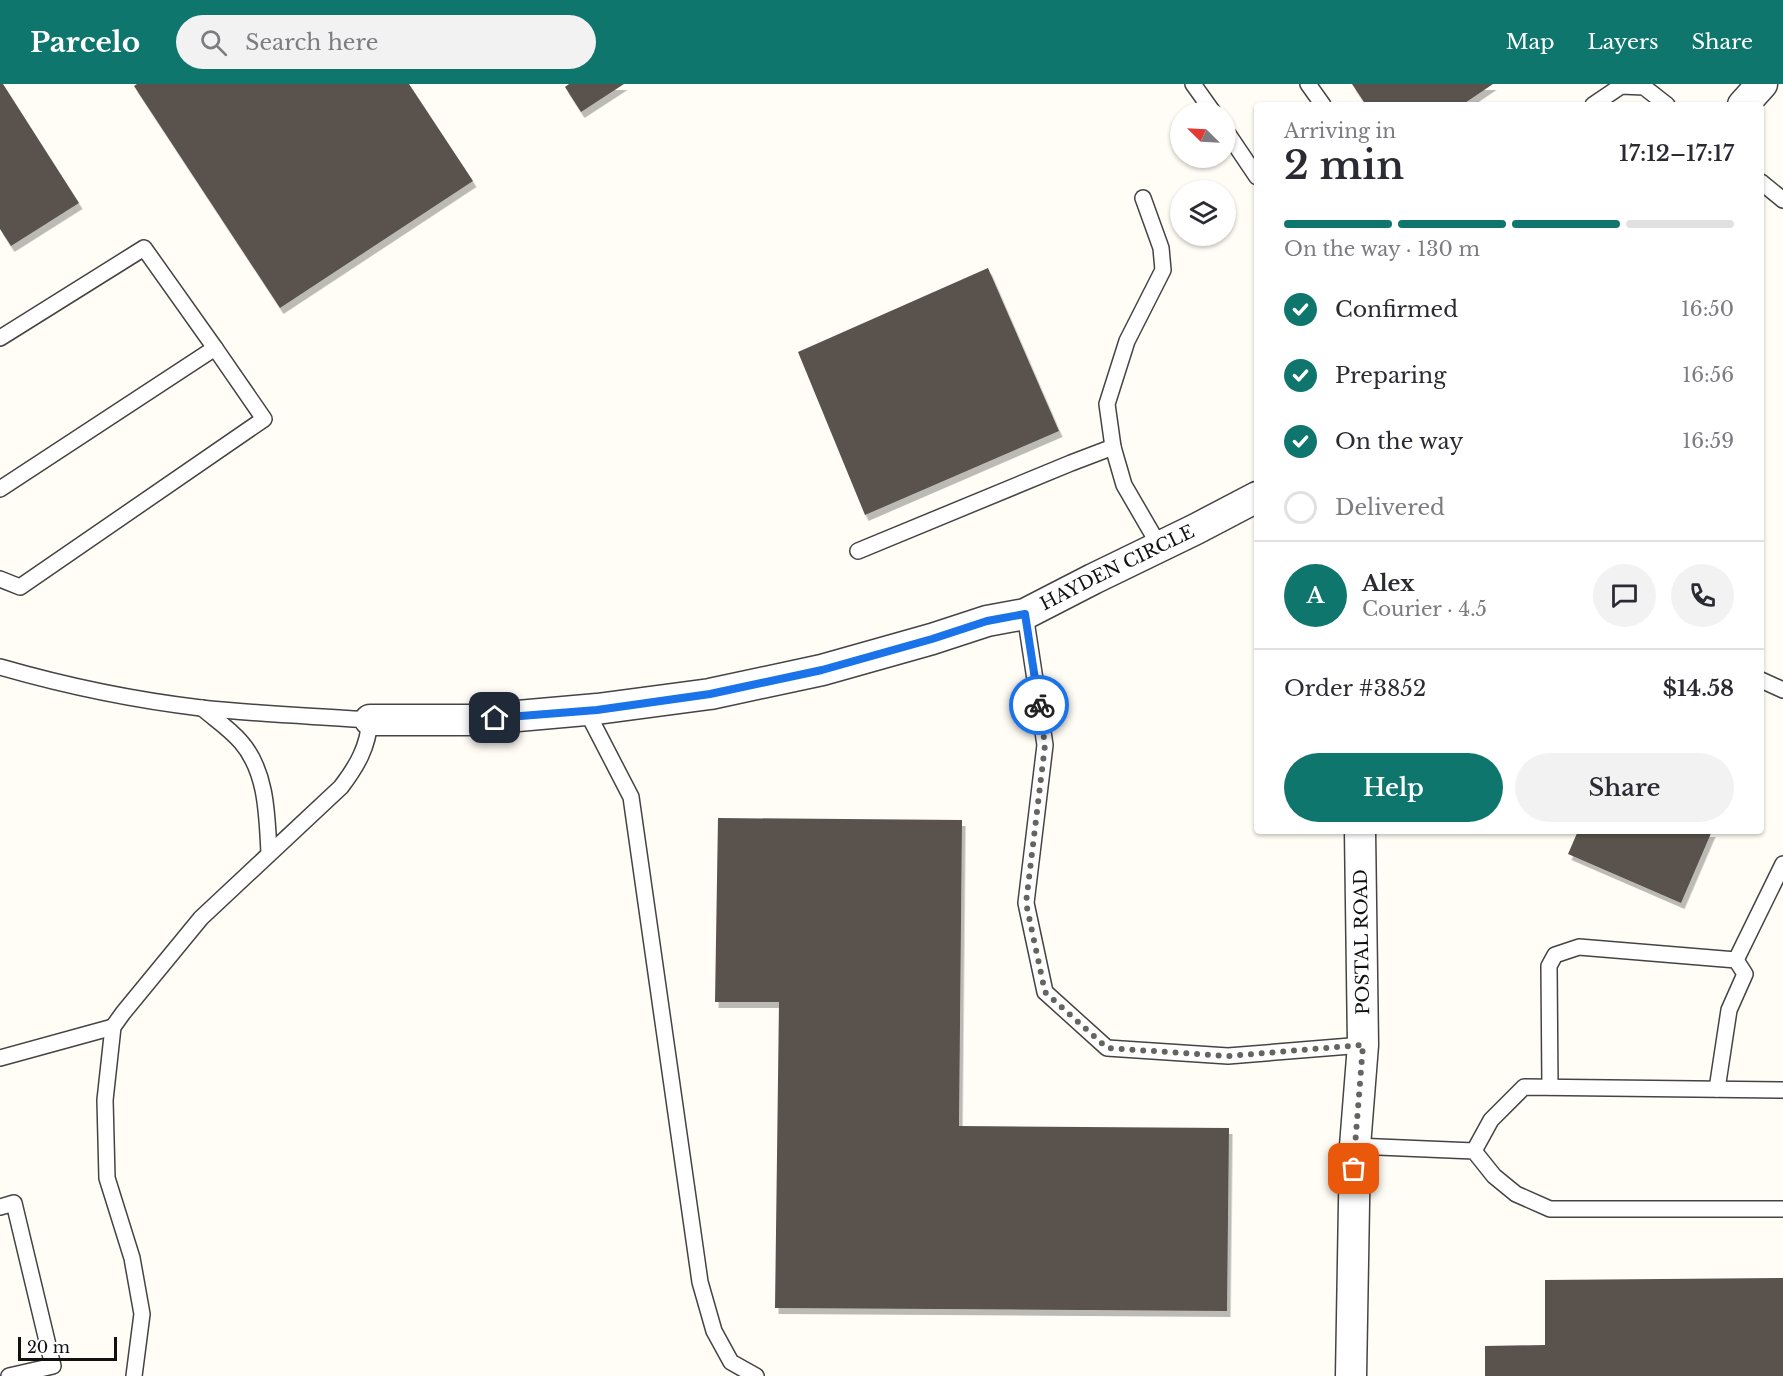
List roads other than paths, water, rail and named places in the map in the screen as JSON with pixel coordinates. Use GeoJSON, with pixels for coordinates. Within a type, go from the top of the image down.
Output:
{"type":"FeatureCollection","features":[{"type":"Feature","properties":{"kind":"street"},"geometry":{"type":"LineString","coordinates":[[1746,102],[1762,84]]}},
{"type":"Feature","properties":{"kind":"street","name":"HAYDEN CIRCLE"},"geometry":{"type":"LineString","coordinates":[[370,720],[472,720],[586,710],[710,694],[822,670],[987,621],[1025,614],[1254,499]]}},
{"type":"Feature","properties":{"kind":"street","name":"POSTAL ROAD"},"geometry":{"type":"LineString","coordinates":[[1351,1376],[1355,1146],[1363,1045],[1360,834]]}},
{"type":"Feature","properties":{"kind":"lane"},"geometry":{"type":"LineString","coordinates":[[1193,84],[1206,102]]}},
{"type":"Feature","properties":{"kind":"lane"},"geometry":{"type":"LineString","coordinates":[[1308,84],[1321,102]]}},
{"type":"Feature","properties":{"kind":"lane"},"geometry":{"type":"LineString","coordinates":[[1597,102],[1621,86],[1643,85],[1663,102]]}},
{"type":"Feature","properties":{"kind":"lane"},"geometry":{"type":"LineString","coordinates":[[1236,146],[1254,173]]}},
{"type":"Feature","properties":{"kind":"lane"},"geometry":{"type":"LineString","coordinates":[[1764,184],[1783,200]]}},
{"type":"Feature","properties":{"kind":"lane"},"geometry":{"type":"LineString","coordinates":[[1143,198],[1161,248],[1163,270],[1127,341],[1107,404],[1113,447],[1124,485],[1160,547]]}},
{"type":"Feature","properties":{"kind":"lane"},"geometry":{"type":"LineString","coordinates":[[0,338],[144,248],[264,418],[20,587],[0,579]]}},
{"type":"Feature","properties":{"kind":"lane"},"geometry":{"type":"LineString","coordinates":[[0,489],[215,348]]}},
{"type":"Feature","properties":{"kind":"lane"},"geometry":{"type":"LineString","coordinates":[[858,551],[1113,447]]}},
{"type":"Feature","properties":{"kind":"lane"},"geometry":{"type":"LineString","coordinates":[[1025,614],[1045,745],[1026,903],[1045,992],[1107,1048],[1228,1056],[1363,1045]]}},
{"type":"Feature","properties":{"kind":"lane"},"geometry":{"type":"LineString","coordinates":[[0,667],[80,688],[139,700],[202,708],[370,720],[369,737],[352,773],[341,787],[201,918],[114,1027],[105,1100],[107,1178],[132,1258],[142,1314],[134,1376]]}},
{"type":"Feature","properties":{"kind":"lane"},"geometry":{"type":"LineString","coordinates":[[1764,681],[1783,690]]}},
{"type":"Feature","properties":{"kind":"lane"},"geometry":{"type":"LineString","coordinates":[[202,708],[242,743],[256,765],[264,794],[269,854]]}},
{"type":"Feature","properties":{"kind":"lane"},"geometry":{"type":"LineString","coordinates":[[586,710],[631,797],[700,1282],[714,1331],[731,1362],[756,1376]]}},
{"type":"Feature","properties":{"kind":"lane"},"geometry":{"type":"LineString","coordinates":[[1736,960],[1783,864]]}},
{"type":"Feature","properties":{"kind":"lane"},"geometry":{"type":"LineString","coordinates":[[1550,1087],[1549,966],[1555,955],[1579,947],[1736,960]]}},
{"type":"Feature","properties":{"kind":"lane"},"geometry":{"type":"LineString","coordinates":[[1717,1089],[1729,1010],[1745,974],[1736,960]]}},
{"type":"Feature","properties":{"kind":"lane"},"geometry":{"type":"LineString","coordinates":[[0,1058],[114,1027]]}},
{"type":"Feature","properties":{"kind":"lane"},"geometry":{"type":"LineString","coordinates":[[1474,1151],[1491,1120],[1524,1087],[1783,1090]]}},
{"type":"Feature","properties":{"kind":"lane"},"geometry":{"type":"LineString","coordinates":[[1355,1146],[1474,1151],[1494,1176],[1516,1194],[1550,1209],[1783,1209]]}},
{"type":"Feature","properties":{"kind":"lane"},"geometry":{"type":"LineString","coordinates":[[0,1207],[14,1203],[53,1366],[9,1376]]}}]}
